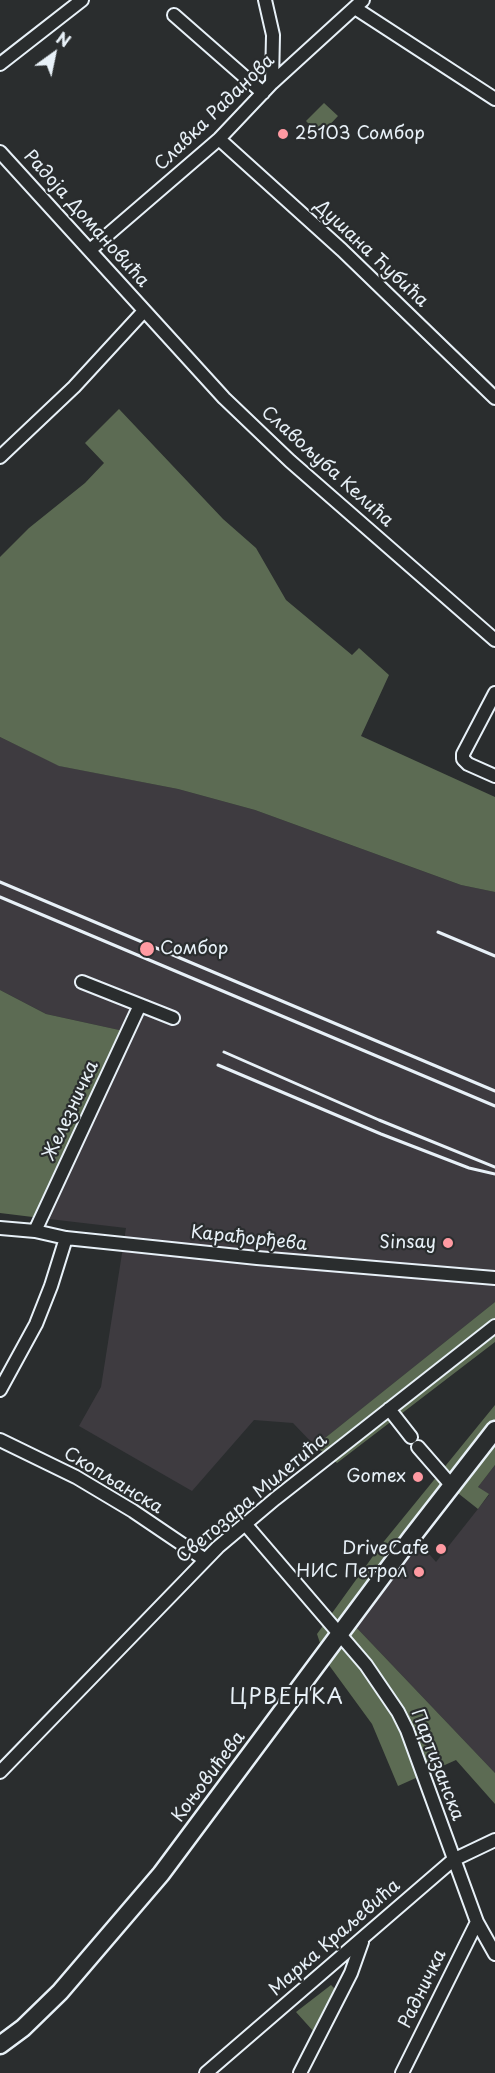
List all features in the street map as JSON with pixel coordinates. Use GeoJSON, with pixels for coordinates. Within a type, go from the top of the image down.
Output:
{"type":"FeatureCollection","features":[{"type":"Feature","properties":{"kind":"main road","name":"Коњовићева"},"geometry":{"type":"LineString","coordinates":[[0,2045],[23,2028],[60,1992],[145,1893],[495,1430]]}},
{"type":"Feature","properties":{"kind":"street"},"geometry":{"type":"LineString","coordinates":[[0,64],[82,0]]}},
{"type":"Feature","properties":{"kind":"street"},"geometry":{"type":"LineString","coordinates":[[265,0],[273,35],[272,84]]}},
{"type":"Feature","properties":{"kind":"street"},"geometry":{"type":"LineString","coordinates":[[359,4],[495,99]]}},
{"type":"Feature","properties":{"kind":"street","name":"Славка Раданова"},"geometry":{"type":"LineString","coordinates":[[90,250],[219,139],[272,84],[359,4]]}},
{"type":"Feature","properties":{"kind":"street"},"geometry":{"type":"LineString","coordinates":[[174,15],[263,93]]}},
{"type":"Feature","properties":{"kind":"street","name":"Душана Ћубића"},"geometry":{"type":"LineString","coordinates":[[219,139],[342,250],[495,398]]}},
{"type":"Feature","properties":{"kind":"street","name":"Радоја Домановића"},"geometry":{"type":"LineString","coordinates":[[0,152],[144,311]]}},
{"type":"Feature","properties":{"kind":"street"},"geometry":{"type":"LineString","coordinates":[[2,453],[74,387],[144,311]]}},
{"type":"Feature","properties":{"kind":"street","name":"Славољуба Келића"},"geometry":{"type":"LineString","coordinates":[[144,311],[224,398],[282,453],[495,640]]}},
{"type":"Feature","properties":{"kind":"street"},"geometry":{"type":"LineString","coordinates":[[495,693],[463,754],[463,759],[468,764],[495,776]]}},
{"type":"Feature","properties":{"kind":"street"},"geometry":{"type":"LineString","coordinates":[[82,982],[173,1018]]}},
{"type":"Feature","properties":{"kind":"street","name":"Железничка"},"geometry":{"type":"LineString","coordinates":[[35,1231],[140,1005]]}},
{"type":"Feature","properties":{"kind":"street","name":"Карађорђева"},"geometry":{"type":"LineString","coordinates":[[0,1228],[35,1231],[66,1238],[257,1258],[495,1278]]}},
{"type":"Feature","properties":{"kind":"street"},"geometry":{"type":"LineString","coordinates":[[0,1390],[36,1324],[58,1269],[66,1238]]}},
{"type":"Feature","properties":{"kind":"street","name":"Светозара Милетића"},"geometry":{"type":"LineString","coordinates":[[0,1772],[204,1559],[275,1499],[495,1326]]}},
{"type":"Feature","properties":{"kind":"street"},"geometry":{"type":"LineString","coordinates":[[389,1409],[452,1486]]}},
{"type":"Feature","properties":{"kind":"street","name":"Скопљанска"},"geometry":{"type":"LineString","coordinates":[[0,1440],[76,1477],[133,1511],[204,1559]]}},
{"type":"Feature","properties":{"kind":"street","name":"Партизанска"},"geometry":{"type":"LineString","coordinates":[[246,1525],[377,1679],[398,1712],[407,1730],[477,1922],[495,1954]]}},
{"type":"Feature","properties":{"kind":"street","name":"Марка Краљевића"},"geometry":{"type":"LineString","coordinates":[[206,2073],[363,1940],[453,1860],[495,1840]]}},
{"type":"Feature","properties":{"kind":"street","name":"Радничка"},"geometry":{"type":"LineString","coordinates":[[402,2073],[477,1922]]}},
{"type":"Feature","properties":{"kind":"street"},"geometry":{"type":"LineString","coordinates":[[300,2073],[351,1973],[363,1940]]}},
{"type":"Feature","properties":{"kind":"shaded area"},"geometry":{"type":"Polygon","coordinates":[[[0,737],[60,766],[178,789],[255,810],[461,885],[495,892],[495,1302],[315,1446],[293,1423],[254,1420],[192,1491],[79,1426],[101,1387],[126,1228],[49,1219],[133,1033],[46,1014],[0,990],[0,737]]]}},
{"type":"Feature","properties":{"kind":"shaded area"},"geometry":{"type":"Polygon","coordinates":[[[495,1465],[495,1773],[354,1625],[417,1540],[436,1562],[489,1495],[478,1487],[495,1465]]]}},
{"type":"Feature","properties":{"kind":"green space"},"geometry":{"type":"Polygon","coordinates":[[[324,103],[338,116],[320,135],[306,121],[324,103]]]}},
{"type":"Feature","properties":{"kind":"green space"},"geometry":{"type":"Polygon","coordinates":[[[119,409],[223,519],[256,548],[286,600],[352,655],[359,648],[389,675],[361,736],[495,797],[495,892],[461,885],[255,810],[178,789],[59,766],[0,737],[0,557],[29,528],[85,483],[104,463],[85,443],[119,409]]]}},
{"type":"Feature","properties":{"kind":"green space"},"geometry":{"type":"Polygon","coordinates":[[[0,990],[46,1014],[133,1033],[49,1219],[0,1213],[0,990]]]}},
{"type":"Feature","properties":{"kind":"green space"},"geometry":{"type":"Polygon","coordinates":[[[495,1302],[495,1342],[337,1463],[315,1446],[495,1302]]]}},
{"type":"Feature","properties":{"kind":"green space"},"geometry":{"type":"Polygon","coordinates":[[[495,1405],[495,1465],[478,1487],[489,1494],[478,1509],[454,1490],[354,1625],[495,1773],[495,1804],[456,1760],[398,1786],[372,1724],[326,1661],[317,1634],[381,1545],[495,1405]]]}},
{"type":"Feature","properties":{"kind":"green space"},"geometry":{"type":"Polygon","coordinates":[[[331,1985],[337,1991],[314,2032],[296,2012],[331,1985]]]}},
{"type":"Feature","properties":{"kind":"railway"},"geometry":{"type":"LineString","coordinates":[[0,882],[495,1091]]}},
{"type":"Feature","properties":{"kind":"railway"},"geometry":{"type":"LineString","coordinates":[[0,897],[495,1106]]}},
{"type":"Feature","properties":{"kind":"railway"},"geometry":{"type":"LineString","coordinates":[[438,932],[495,956]]}},
{"type":"Feature","properties":{"kind":"railway"},"geometry":{"type":"LineString","coordinates":[[224,1052],[379,1120],[495,1167]]}},
{"type":"Feature","properties":{"kind":"railway"},"geometry":{"type":"LineString","coordinates":[[218,1065],[381,1134],[469,1168],[495,1174]]}},
{"type":"Feature","properties":{"kind":"place","name":"25103 Сомбор"},"geometry":{"type":"Point","coordinates":[283,134]}},
{"type":"Feature","properties":{"kind":"place","name":"Сомбор"},"geometry":{"type":"Point","coordinates":[147,949]}},
{"type":"Feature","properties":{"kind":"place","name":"Sinsay"},"geometry":{"type":"Point","coordinates":[448,1243]}},
{"type":"Feature","properties":{"kind":"place","name":"Gomex"},"geometry":{"type":"Point","coordinates":[418,1477]}},
{"type":"Feature","properties":{"kind":"place","name":"DriveCafe"},"geometry":{"type":"Point","coordinates":[441,1549]}},
{"type":"Feature","properties":{"kind":"place","name":"НИС Петрол"},"geometry":{"type":"Point","coordinates":[419,1572]}},
{"type":"Feature","properties":{"kind":"district","name":"ЦРВЕНКА"},"geometry":{"type":"Point","coordinates":[287,1698]}}]}
